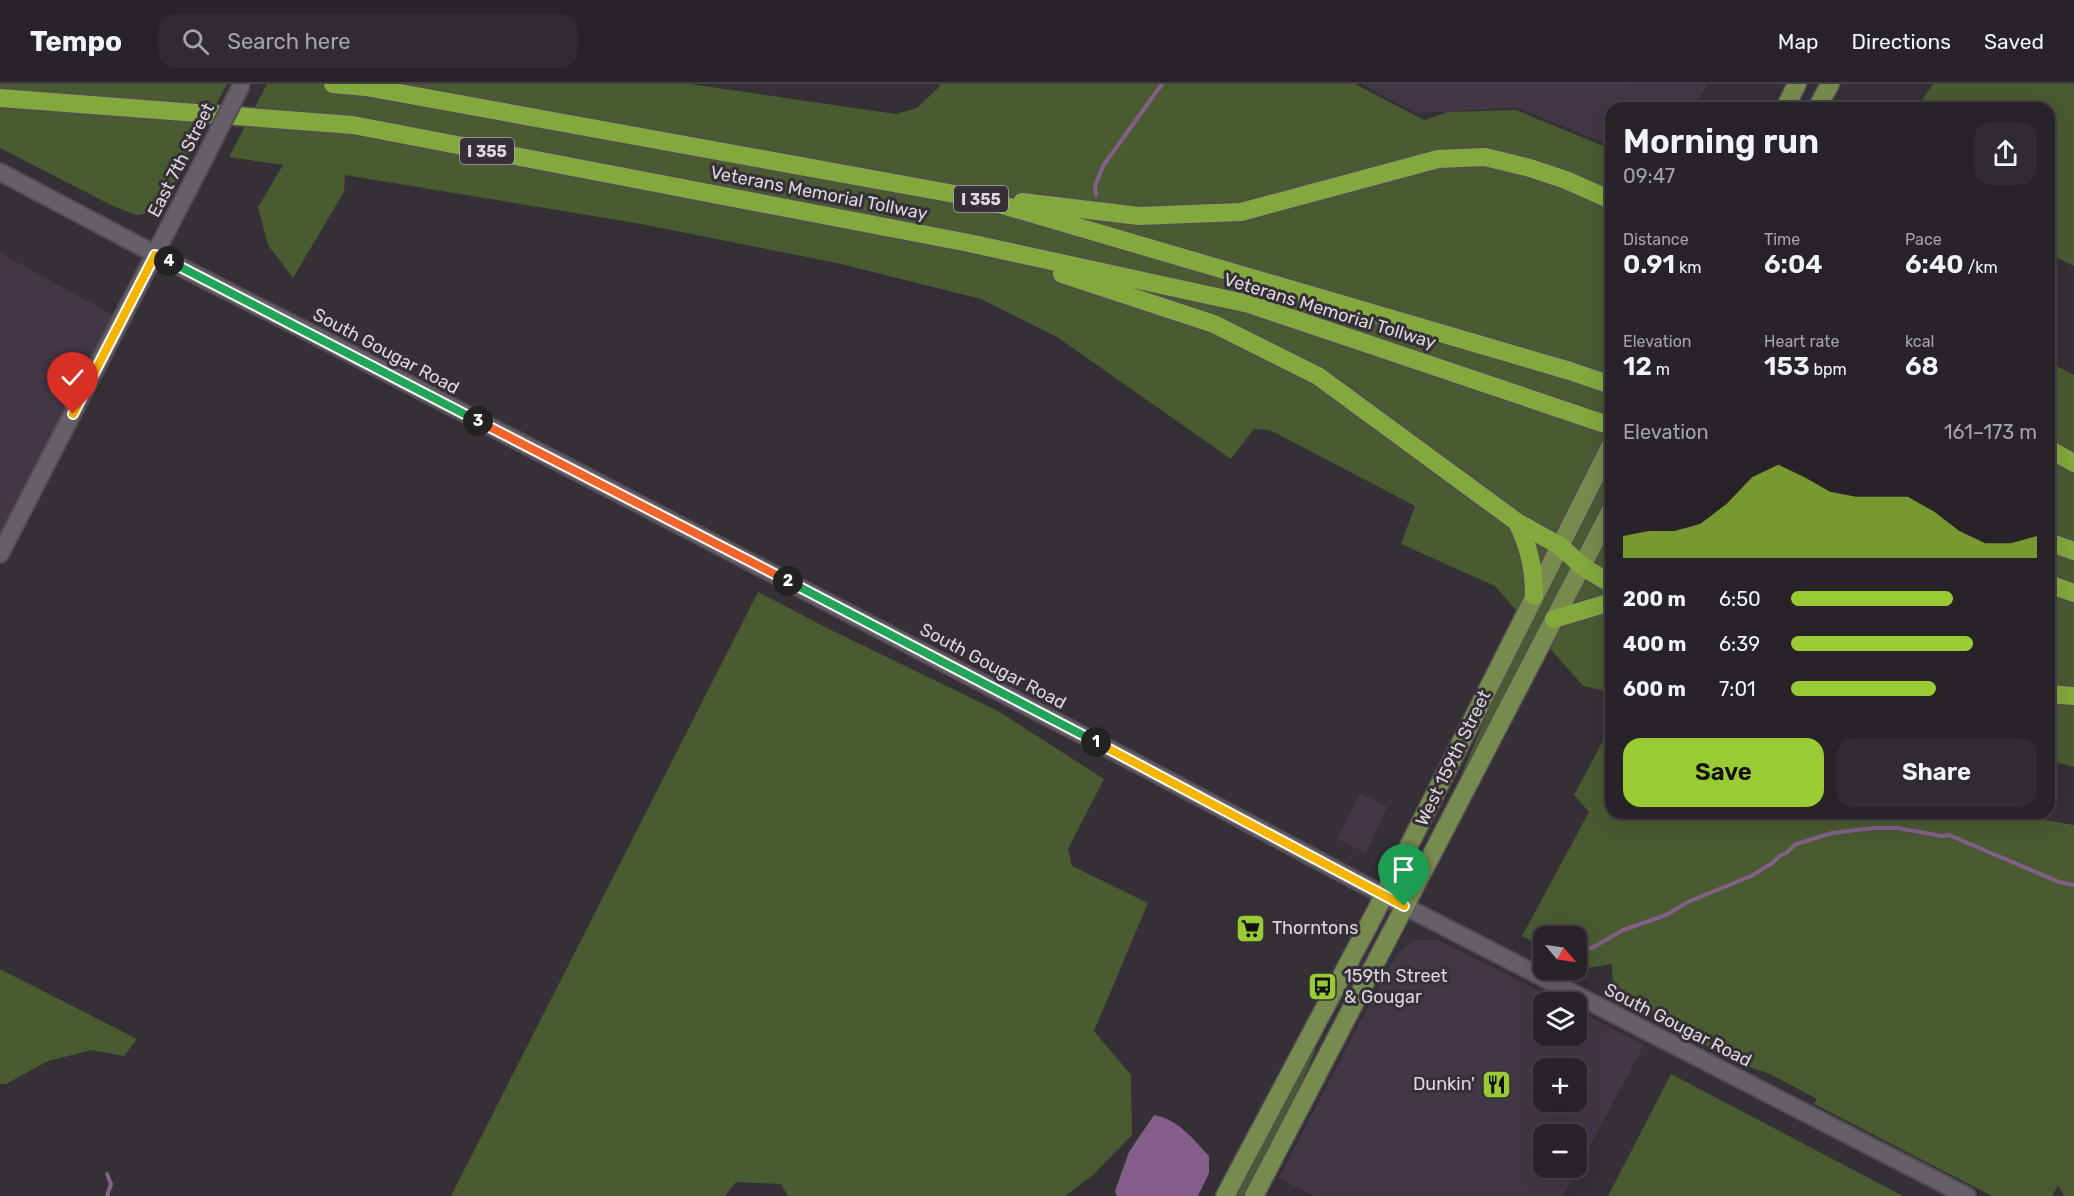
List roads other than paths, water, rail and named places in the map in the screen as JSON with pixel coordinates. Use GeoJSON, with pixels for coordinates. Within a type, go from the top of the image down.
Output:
{"type":"FeatureCollection","features":[{"type":"Feature","properties":{"kind":"highway","name":"Veterans Memorial Tollway"},"geometry":{"type":"LineString","coordinates":[[333,84],[366,87],[993,202],[1605,383]]}},
{"type":"Feature","properties":{"kind":"highway","name":"Veterans Memorial Tollway"},"geometry":{"type":"LineString","coordinates":[[0,98],[353,126],[969,243],[1249,304],[1605,424]]}},
{"type":"Feature","properties":{"kind":"highway"},"geometry":{"type":"LineString","coordinates":[[956,194],[1139,216],[1241,212],[1438,159],[1485,158],[1530,168],[1566,180],[1605,197]]}},
{"type":"Feature","properties":{"kind":"highway"},"geometry":{"type":"LineString","coordinates":[[969,243],[1214,324],[1318,376],[1517,522],[1560,546],[1582,566],[1605,580]]}},
{"type":"Feature","properties":{"kind":"highway"},"geometry":{"type":"LineString","coordinates":[[2055,452],[2074,463]]}},
{"type":"Feature","properties":{"kind":"highway"},"geometry":{"type":"LineString","coordinates":[[1517,522],[1528,544],[1533,566],[1534,596]]}},
{"type":"Feature","properties":{"kind":"highway"},"geometry":{"type":"LineString","coordinates":[[2055,544],[2074,551]]}},
{"type":"Feature","properties":{"kind":"highway"},"geometry":{"type":"LineString","coordinates":[[2055,586],[2074,593]]}},
{"type":"Feature","properties":{"kind":"highway"},"geometry":{"type":"LineString","coordinates":[[1554,619],[1605,604]]}},
{"type":"Feature","properties":{"kind":"highway"},"geometry":{"type":"LineString","coordinates":[[2055,694],[2074,696]]}},
{"type":"Feature","properties":{"kind":"main road"},"geometry":{"type":"LineString","coordinates":[[1788,102],[1797,84]]}},
{"type":"Feature","properties":{"kind":"main road"},"geometry":{"type":"LineString","coordinates":[[1821,102],[1830,84]]}},
{"type":"Feature","properties":{"kind":"main road","name":"West 159th Street"},"geometry":{"type":"LineString","coordinates":[[1225,1196],[1384,895],[1605,457]]}},
{"type":"Feature","properties":{"kind":"main road","name":"West 159th Street"},"geometry":{"type":"LineString","coordinates":[[1254,1196],[1605,522]]}},
{"type":"Feature","properties":{"kind":"street","name":"East 7th Street"},"geometry":{"type":"LineString","coordinates":[[0,554],[242,84]]}},
{"type":"Feature","properties":{"kind":"street","name":"South Gougar Road"},"geometry":{"type":"LineString","coordinates":[[0,172],[155,255],[825,600],[1404,906],[1967,1196]]}},
{"type":"Feature","properties":{"kind":"waterway"},"geometry":{"type":"LineString","coordinates":[[1096,195],[1095,186],[1103,166],[1162,84]]}},
{"type":"Feature","properties":{"kind":"waterway"},"geometry":{"type":"LineString","coordinates":[[1587,949],[1623,930],[1666,915],[1688,902],[1751,876],[1771,864],[1796,844],[1832,833],[1897,828],[1942,836],[1949,835],[2059,882],[2074,885]]}},
{"type":"Feature","properties":{"kind":"waterway"},"geometry":{"type":"LineString","coordinates":[[107,1174],[111,1184],[107,1196]]}},
{"type":"Feature","properties":{"kind":"place","name":"Thorntons"},"geometry":{"type":"Point","coordinates":[1251,928]}},
{"type":"Feature","properties":{"kind":"place","name":"159th Street & Gougar"},"geometry":{"type":"Point","coordinates":[1323,986]}},
{"type":"Feature","properties":{"kind":"place","name":"Dunkin'"},"geometry":{"type":"Point","coordinates":[1496,1084]}}]}
